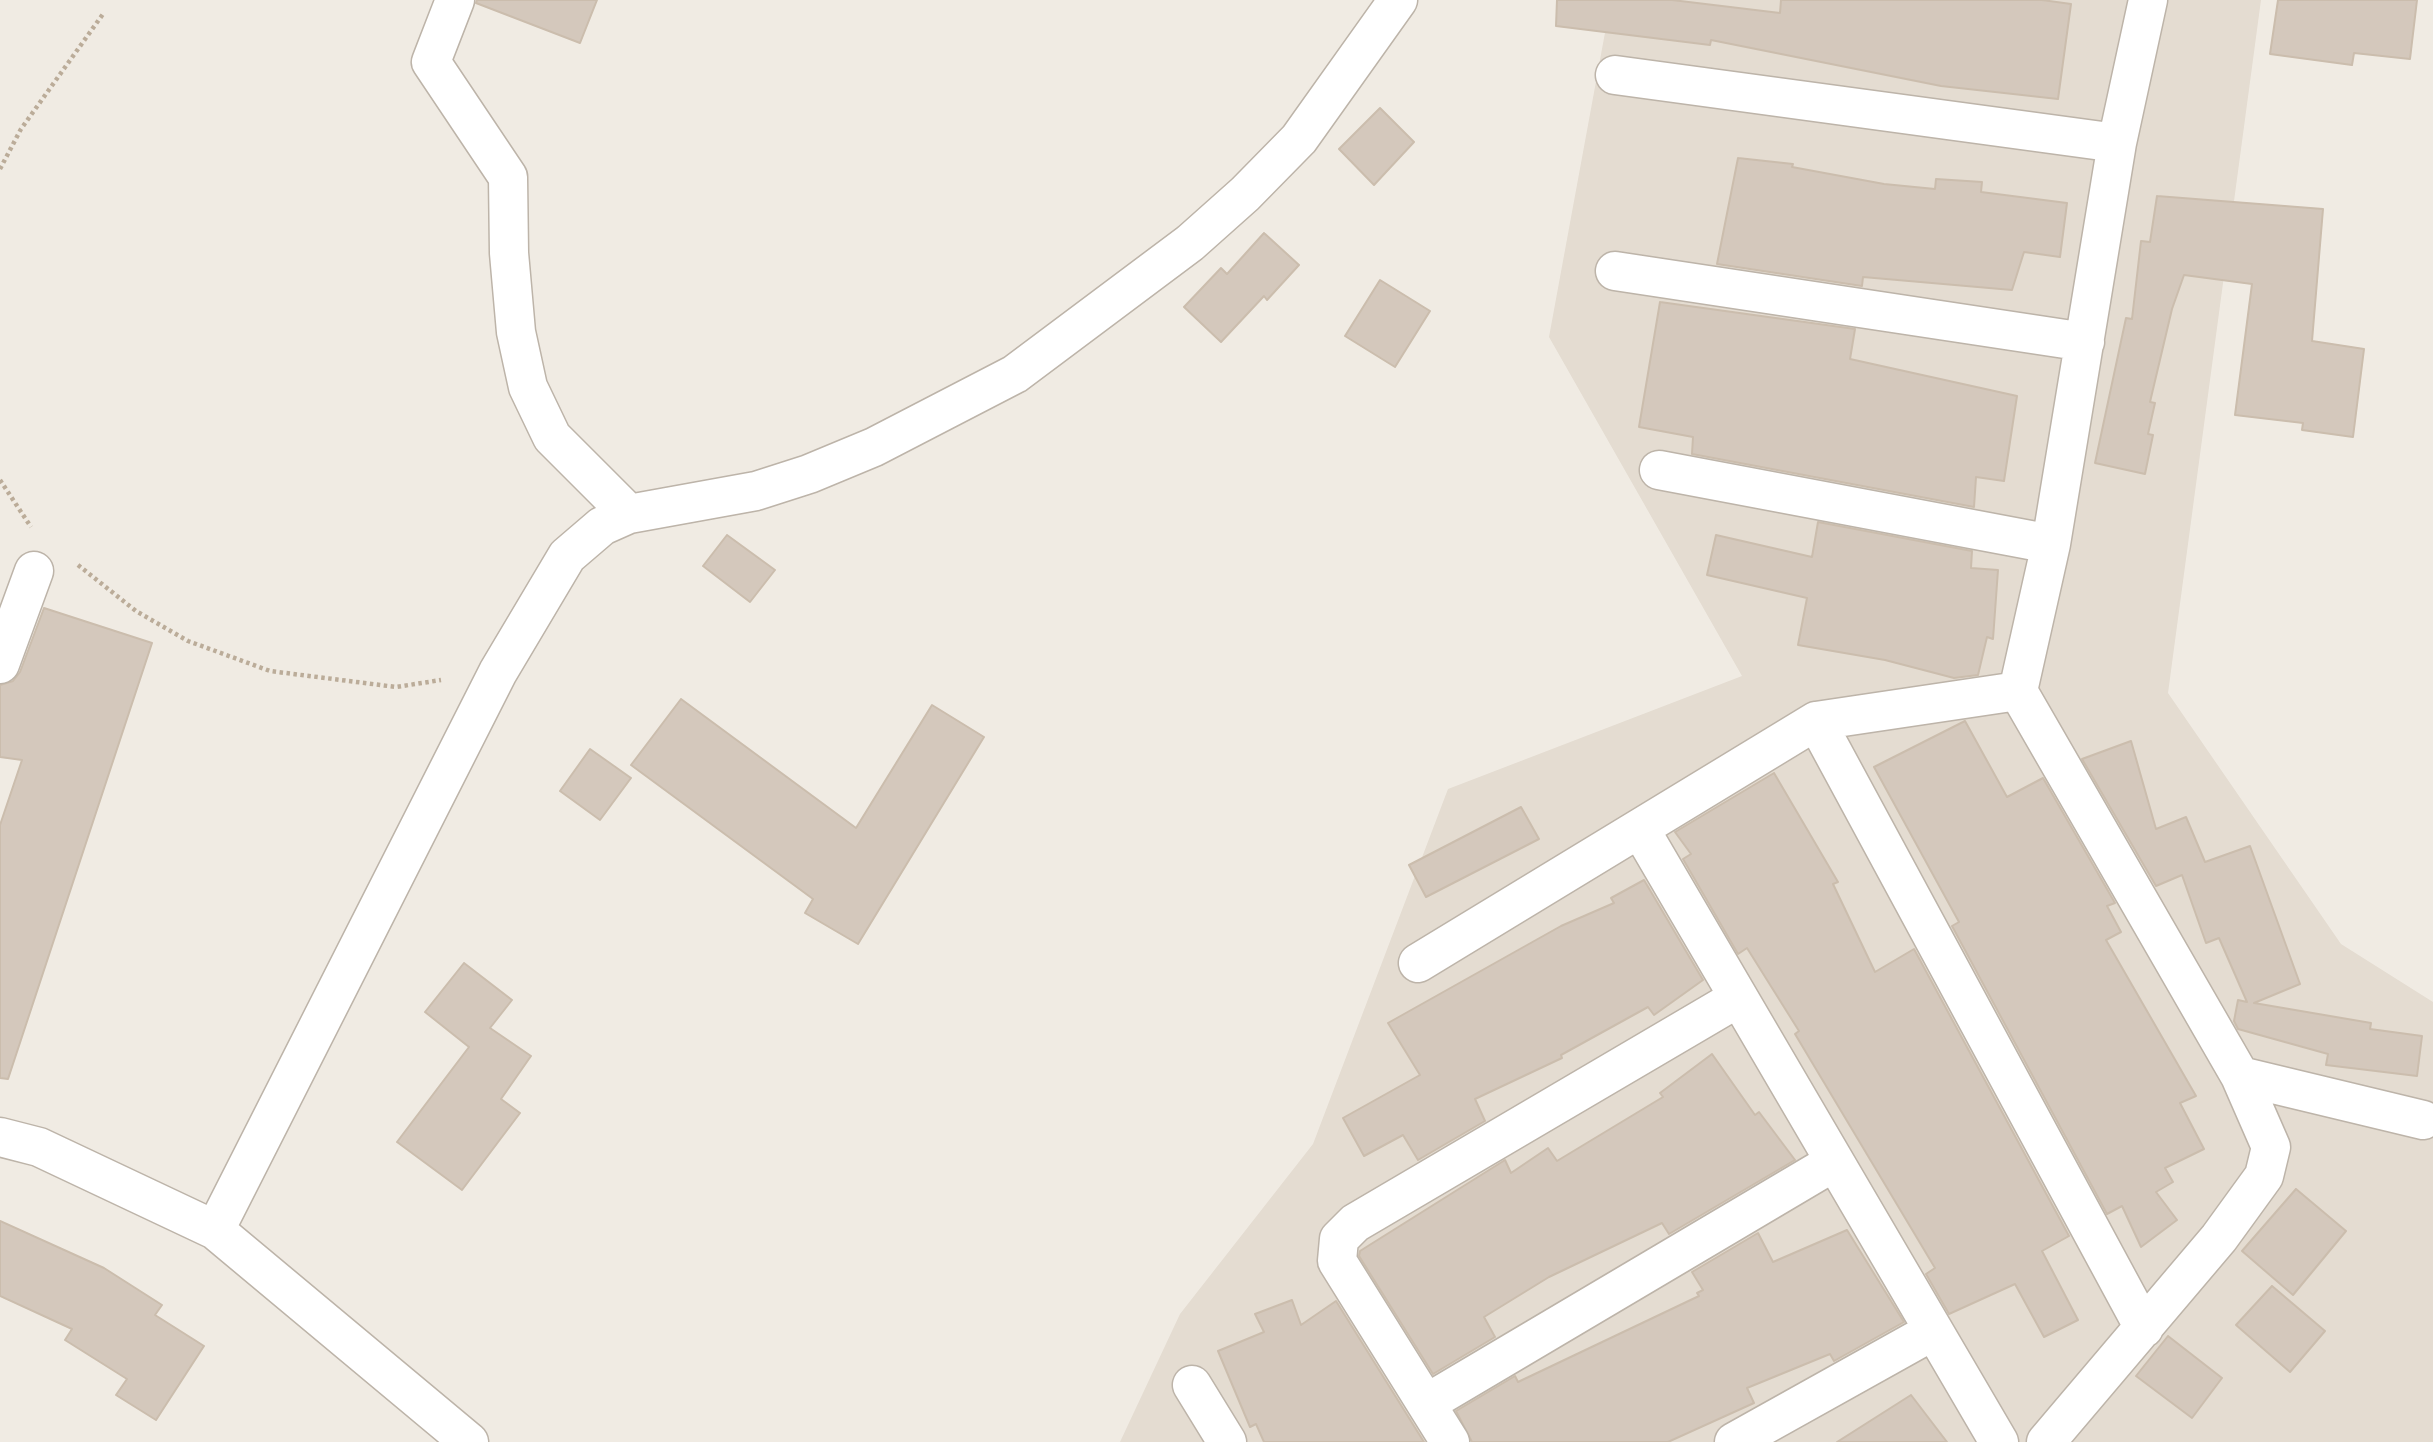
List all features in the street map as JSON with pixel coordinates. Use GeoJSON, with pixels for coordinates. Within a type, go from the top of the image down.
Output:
{"type":"FeatureCollection","features":[{"type":"Feature","properties":{"kind":"street"},"geometry":{"type":"LineString","coordinates":[[455,0],[431,62],[508,177],[509,253],[516,332],[528,387],[552,437],[629,514]]}},
{"type":"Feature","properties":{"kind":"street"},"geometry":{"type":"LineString","coordinates":[[215,1230],[498,672],[567,556],[602,526],[629,514],[756,491],[809,474],[873,446],[1015,374],[1190,243],[1245,194],[1299,139],[1398,0]]}},
{"type":"Feature","properties":{"kind":"street"},"geometry":{"type":"LineString","coordinates":[[2046,1442],[2219,1238],[2264,1176],[2271,1147],[2240,1076],[2018,691],[2051,544],[2117,143],[2148,0]]}},
{"type":"Feature","properties":{"kind":"street"},"geometry":{"type":"LineString","coordinates":[[1615,75],[2117,143]]}},
{"type":"Feature","properties":{"kind":"street"},"geometry":{"type":"LineString","coordinates":[[1615,271],[2085,342]]}},
{"type":"Feature","properties":{"kind":"street"},"geometry":{"type":"LineString","coordinates":[[1659,470],[2051,544]]}},
{"type":"Feature","properties":{"kind":"street"},"geometry":{"type":"LineString","coordinates":[[0,664],[37,553]]}},
{"type":"Feature","properties":{"kind":"street"},"geometry":{"type":"LineString","coordinates":[[1418,963],[1816,721],[2018,691]]}},
{"type":"Feature","properties":{"kind":"street"},"geometry":{"type":"LineString","coordinates":[[1816,721],[2144,1328]]}},
{"type":"Feature","properties":{"kind":"street"},"geometry":{"type":"LineString","coordinates":[[1640,829],[1999,1442]]}},
{"type":"Feature","properties":{"kind":"street"},"geometry":{"type":"LineString","coordinates":[[1450,1442],[1337,1261],[1339,1239],[1355,1223],[1738,998]]}},
{"type":"Feature","properties":{"kind":"street"},"geometry":{"type":"LineString","coordinates":[[2240,1076],[2423,1120]]}},
{"type":"Feature","properties":{"kind":"street"},"geometry":{"type":"LineString","coordinates":[[0,1137],[39,1147],[215,1230],[469,1442]]}},
{"type":"Feature","properties":{"kind":"street"},"geometry":{"type":"LineString","coordinates":[[1427,1403],[1834,1163]]}},
{"type":"Feature","properties":{"kind":"street"},"geometry":{"type":"LineString","coordinates":[[1734,1442],[1933,1331]]}},
{"type":"Feature","properties":{"kind":"street"},"geometry":{"type":"LineString","coordinates":[[1192,1385],[1227,1442]]}},
{"type":"Feature","properties":{"kind":"path"},"geometry":{"type":"LineString","coordinates":[[0,169],[21,129],[103,14]]}},
{"type":"Feature","properties":{"kind":"path"},"geometry":{"type":"LineString","coordinates":[[0,480],[29,526],[37,553]]}},
{"type":"Feature","properties":{"kind":"path"},"geometry":{"type":"LineString","coordinates":[[72,560],[136,611],[188,641],[270,671],[396,687],[498,672]]}},
{"type":"Feature","properties":{"kind":"shaded area"},"geometry":{"type":"Polygon","coordinates":[[[1611,0],[2261,0],[2168,693],[2341,944],[2433,1002],[2433,1442],[1120,1442],[1180,1314],[1313,1144],[1448,789],[1742,676],[1549,337],[1611,0]]]}},
{"type":"Feature","properties":{"kind":"building"},"geometry":{"type":"Polygon","coordinates":[[[477,0],[597,0],[580,43],[476,3],[477,0]]]}},
{"type":"Feature","properties":{"kind":"building"},"geometry":{"type":"Polygon","coordinates":[[[1557,0],[1672,0],[1780,13],[1781,0],[2042,0],[2071,4],[2058,99],[1941,86],[1711,40],[1710,45],[1556,26],[1557,0]]]}},
{"type":"Feature","properties":{"kind":"building"},"geometry":{"type":"Polygon","coordinates":[[[2278,0],[2417,0],[2410,59],[2354,53],[2352,65],[2270,54],[2278,0]]]}},
{"type":"Feature","properties":{"kind":"building"},"geometry":{"type":"Polygon","coordinates":[[[1380,108],[1414,142],[1374,185],[1339,149],[1380,108]]]}},
{"type":"Feature","properties":{"kind":"building"},"geometry":{"type":"Polygon","coordinates":[[[1738,158],[1793,164],[1792,167],[1884,184],[1935,189],[1936,179],[1982,182],[1981,192],[2067,203],[2060,257],[2024,252],[2012,290],[1863,277],[1862,286],[1717,264],[1738,158]]]}},
{"type":"Feature","properties":{"kind":"building"},"geometry":{"type":"Polygon","coordinates":[[[2157,196],[2323,209],[2312,341],[2364,349],[2353,437],[2302,430],[2303,423],[2235,415],[2252,284],[2184,275],[2172,309],[2150,402],[2155,403],[2148,434],[2153,435],[2145,474],[2095,463],[2126,318],[2132,319],[2141,241],[2150,242],[2157,196]]]}},
{"type":"Feature","properties":{"kind":"building"},"geometry":{"type":"Polygon","coordinates":[[[1264,233],[1299,265],[1267,300],[1264,296],[1221,342],[1184,307],[1221,268],[1227,274],[1264,233]]]}},
{"type":"Feature","properties":{"kind":"building"},"geometry":{"type":"Polygon","coordinates":[[[1380,280],[1430,311],[1395,367],[1345,336],[1380,280]]]}},
{"type":"Feature","properties":{"kind":"building"},"geometry":{"type":"Polygon","coordinates":[[[1660,302],[1855,329],[1850,359],[2017,396],[2004,481],[1976,477],[1974,507],[1692,454],[1693,437],[1639,427],[1660,302]]]}},
{"type":"Feature","properties":{"kind":"building"},"geometry":{"type":"Polygon","coordinates":[[[1818,522],[1972,551],[1971,568],[1998,570],[1993,639],[1987,637],[1978,675],[1954,678],[1885,660],[1798,645],[1807,598],[1707,575],[1716,535],[1812,557],[1818,522]]]}},
{"type":"Feature","properties":{"kind":"building"},"geometry":{"type":"Polygon","coordinates":[[[727,535],[775,570],[750,602],[703,566],[727,535]]]}},
{"type":"Feature","properties":{"kind":"building"},"geometry":{"type":"Polygon","coordinates":[[[44,608],[152,643],[8,1079],[0,1078],[0,825],[22,760],[0,757],[0,685],[13,681],[20,672],[44,608]]]}},
{"type":"Feature","properties":{"kind":"building"},"geometry":{"type":"Polygon","coordinates":[[[681,699],[856,828],[932,705],[984,737],[858,944],[805,913],[813,899],[631,765],[681,699]]]}},
{"type":"Feature","properties":{"kind":"building"},"geometry":{"type":"Polygon","coordinates":[[[1965,721],[2007,797],[2043,778],[2115,903],[2107,906],[2121,932],[2106,940],[2196,1096],[2180,1103],[2204,1149],[2165,1168],[2173,1182],[2156,1192],[2177,1220],[2141,1247],[2122,1206],[2107,1214],[1952,926],[1959,922],[1874,767],[1965,721]]]}},
{"type":"Feature","properties":{"kind":"building"},"geometry":{"type":"Polygon","coordinates":[[[2131,741],[2156,829],[2186,817],[2205,862],[2250,846],[2300,984],[2254,1003],[2371,1023],[2370,1029],[2422,1036],[2417,1076],[2326,1065],[2328,1054],[2238,1029],[2234,1021],[2238,1000],[2247,1002],[2219,938],[2206,943],[2182,875],[2156,886],[2082,759],[2131,741]]]}},
{"type":"Feature","properties":{"kind":"building"},"geometry":{"type":"Polygon","coordinates":[[[590,749],[631,778],[600,820],[560,791],[590,749]]]}},
{"type":"Feature","properties":{"kind":"building"},"geometry":{"type":"Polygon","coordinates":[[[1774,773],[1838,882],[1833,884],[1875,972],[1914,949],[2069,1236],[2042,1251],[2078,1320],[2044,1337],[2015,1284],[1949,1314],[1926,1274],[1935,1268],[1795,1034],[1799,1031],[1747,948],[1738,954],[1683,859],[1691,854],[1675,832],[1774,773]]]}},
{"type":"Feature","properties":{"kind":"building"},"geometry":{"type":"Polygon","coordinates":[[[1521,807],[1539,839],[1426,897],[1409,865],[1521,807]]]}},
{"type":"Feature","properties":{"kind":"building"},"geometry":{"type":"Polygon","coordinates":[[[1644,880],[1703,980],[1654,1015],[1648,1007],[1561,1055],[1562,1058],[1475,1099],[1485,1121],[1418,1160],[1403,1135],[1364,1156],[1343,1118],[1420,1075],[1388,1023],[1561,926],[1614,903],[1611,898],[1644,880]]]}},
{"type":"Feature","properties":{"kind":"building"},"geometry":{"type":"Polygon","coordinates":[[[464,963],[512,1000],[490,1028],[531,1056],[501,1099],[520,1113],[462,1190],[397,1142],[469,1047],[425,1012],[464,963]]]}},
{"type":"Feature","properties":{"kind":"building"},"geometry":{"type":"Polygon","coordinates":[[[1712,1054],[1755,1115],[1759,1112],[1795,1160],[1669,1234],[1662,1223],[1549,1277],[1484,1317],[1495,1337],[1433,1374],[1359,1256],[1360,1251],[1505,1160],[1511,1173],[1548,1148],[1557,1161],[1663,1097],[1660,1093],[1712,1054]]]}},
{"type":"Feature","properties":{"kind":"building"},"geometry":{"type":"Polygon","coordinates":[[[2296,1189],[2346,1231],[2293,1295],[2242,1251],[2296,1189]]]}},
{"type":"Feature","properties":{"kind":"building"},"geometry":{"type":"Polygon","coordinates":[[[0,1221],[104,1268],[162,1305],[155,1315],[204,1346],[156,1420],[116,1395],[127,1379],[65,1340],[72,1329],[0,1296],[0,1221]]]}},
{"type":"Feature","properties":{"kind":"building"},"geometry":{"type":"Polygon","coordinates":[[[1847,1230],[1904,1322],[1834,1361],[1830,1354],[1747,1388],[1754,1403],[1668,1442],[1472,1442],[1456,1411],[1515,1376],[1518,1382],[1699,1296],[1697,1293],[1703,1290],[1692,1272],[1758,1233],[1773,1262],[1847,1230]]]}},
{"type":"Feature","properties":{"kind":"building"},"geometry":{"type":"Polygon","coordinates":[[[2272,1286],[2325,1331],[2290,1372],[2236,1325],[2272,1286]]]}},
{"type":"Feature","properties":{"kind":"building"},"geometry":{"type":"Polygon","coordinates":[[[1292,1300],[1301,1325],[1336,1301],[1424,1442],[1264,1442],[1256,1424],[1250,1427],[1218,1351],[1264,1332],[1255,1314],[1292,1300]]]}},
{"type":"Feature","properties":{"kind":"building"},"geometry":{"type":"Polygon","coordinates":[[[2168,1336],[2222,1378],[2192,1418],[2136,1376],[2168,1336]]]}},
{"type":"Feature","properties":{"kind":"building"},"geometry":{"type":"Polygon","coordinates":[[[1911,1395],[1947,1442],[1837,1442],[1911,1395]]]}}]}
